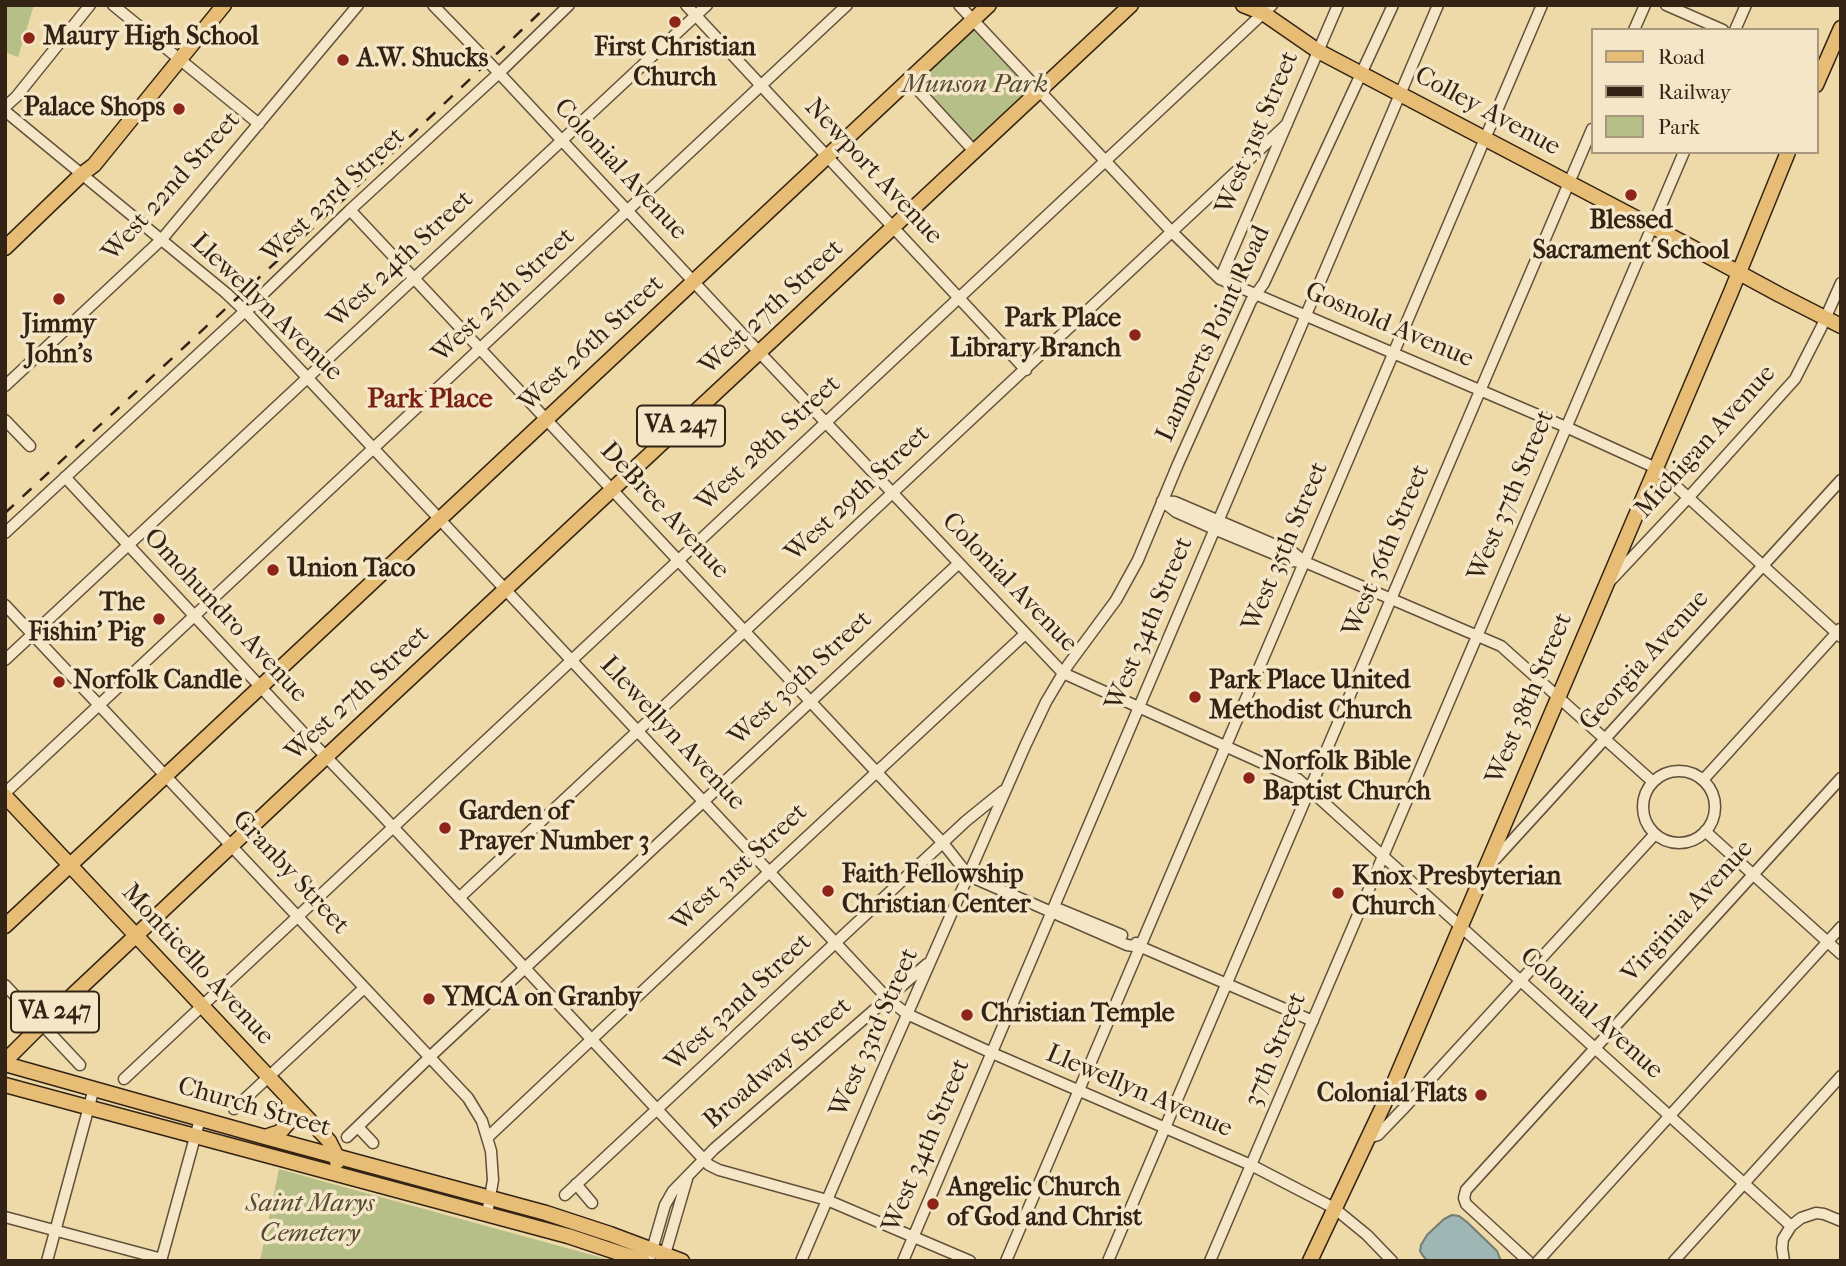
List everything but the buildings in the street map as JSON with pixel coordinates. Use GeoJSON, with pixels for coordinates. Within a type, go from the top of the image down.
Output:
{"type":"FeatureCollection","features":[{"type":"Feature","properties":{"kind":"main road"},"geometry":{"type":"LineString","coordinates":[[5,248],[94,165],[224,5]]}},
{"type":"Feature","properties":{"kind":"main road","name":"West 26th Street"},"geometry":{"type":"LineString","coordinates":[[5,926],[989,5]]}},
{"type":"Feature","properties":{"kind":"main road","name":"West 27th Street"},"geometry":{"type":"LineString","coordinates":[[232,847],[1131,5]]}},
{"type":"Feature","properties":{"kind":"main road","name":"Colley Avenue"},"geometry":{"type":"LineString","coordinates":[[1243,5],[1263,8],[1318,51],[1841,326]]}},
{"type":"Feature","properties":{"kind":"main road"},"geometry":{"type":"LineString","coordinates":[[1818,80],[1841,28]]}},
{"type":"Feature","properties":{"kind":"main road","name":"West 38th Street"},"geometry":{"type":"LineString","coordinates":[[1310,1261],[1393,1085],[1787,154]]}},
{"type":"Feature","properties":{"kind":"main road","name":"Monticello Avenue"},"geometry":{"type":"LineString","coordinates":[[5,794],[329,1141],[337,1157]]}},
{"type":"Feature","properties":{"kind":"main road","name":"VA 247"},"geometry":{"type":"LineString","coordinates":[[5,1062],[42,1024],[232,847]]}},
{"type":"Feature","properties":{"kind":"main road","name":"Church Street"},"geometry":{"type":"LineString","coordinates":[[5,1062],[200,1119],[491,1198]]}},
{"type":"Feature","properties":{"kind":"main road","name":"Church Street"},"geometry":{"type":"LineString","coordinates":[[5,1085],[487,1214]]}},
{"type":"Feature","properties":{"kind":"main road"},"geometry":{"type":"LineString","coordinates":[[265,1137],[280,1132],[288,1124],[289,1099]]}},
{"type":"Feature","properties":{"kind":"main road"},"geometry":{"type":"LineString","coordinates":[[336,1174],[337,1157]]}},
{"type":"Feature","properties":{"kind":"main road"},"geometry":{"type":"LineString","coordinates":[[491,1198],[572,1221],[654,1257]]}},
{"type":"Feature","properties":{"kind":"main road"},"geometry":{"type":"LineString","coordinates":[[487,1214],[654,1257],[682,1261]]}},
{"type":"Feature","properties":{"kind":"street"},"geometry":{"type":"LineString","coordinates":[[5,109],[90,5]]}},
{"type":"Feature","properties":{"kind":"street"},"geometry":{"type":"LineString","coordinates":[[113,5],[258,124]]}},
{"type":"Feature","properties":{"kind":"street","name":"West 22nd Street"},"geometry":{"type":"LineString","coordinates":[[5,386],[162,239],[358,5]]}},
{"type":"Feature","properties":{"kind":"street","name":"Colonial Avenue"},"geometry":{"type":"LineString","coordinates":[[433,5],[1063,673],[1298,779],[1791,1226]]}},
{"type":"Feature","properties":{"kind":"street","name":"West 23rd Street"},"geometry":{"type":"LineString","coordinates":[[5,533],[254,305],[350,210],[569,5]]}},
{"type":"Feature","properties":{"kind":"street","name":"Newport Avenue"},"geometry":{"type":"LineString","coordinates":[[686,5],[1026,370]]}},
{"type":"Feature","properties":{"kind":"street","name":"West 24th Street"},"geometry":{"type":"LineString","coordinates":[[5,660],[707,5]]}},
{"type":"Feature","properties":{"kind":"street","name":"West 25th Street"},"geometry":{"type":"LineString","coordinates":[[5,794],[847,5]]}},
{"type":"Feature","properties":{"kind":"street","name":"Gosnold Avenue"},"geometry":{"type":"LineString","coordinates":[[960,5],[1172,232],[1220,279],[1656,468],[1839,633]]}},
{"type":"Feature","properties":{"kind":"street","name":"West 31st Street"},"geometry":{"type":"LineString","coordinates":[[1220,279],[1338,5]]}},
{"type":"Feature","properties":{"kind":"street","name":"Lamberts Point Road"},"geometry":{"type":"LineString","coordinates":[[1063,673],[1116,600],[1138,560],[1251,301],[1264,284],[1393,5]]}},
{"type":"Feature","properties":{"kind":"street","name":"West 34th Street"},"geometry":{"type":"LineString","coordinates":[[903,1261],[1438,5]]}},
{"type":"Feature","properties":{"kind":"street","name":"West 35th Street"},"geometry":{"type":"LineString","coordinates":[[1006,1261],[1542,5]]}},
{"type":"Feature","properties":{"kind":"street"},"geometry":{"type":"LineString","coordinates":[[1635,28],[1645,5]]}},
{"type":"Feature","properties":{"kind":"street"},"geometry":{"type":"LineString","coordinates":[[1666,5],[1718,28]]}},
{"type":"Feature","properties":{"kind":"street"},"geometry":{"type":"LineString","coordinates":[[1736,28],[1746,5]]}},
{"type":"Feature","properties":{"kind":"street","name":"West 28th Street"},"geometry":{"type":"LineString","coordinates":[[124,1079],[1106,161],[1263,8]]}},
{"type":"Feature","properties":{"kind":"street"},"geometry":{"type":"LineString","coordinates":[[909,80],[974,152]]}},
{"type":"Feature","properties":{"kind":"street","name":"Llewellyn Avenue"},"geometry":{"type":"LineString","coordinates":[[5,109],[245,311],[888,999],[907,1014],[1251,1165],[1334,1208],[1367,1235],[1392,1261]]}},
{"type":"Feature","properties":{"kind":"street","name":"West 29th Street"},"geometry":{"type":"LineString","coordinates":[[459,898],[1287,124]]}},
{"type":"Feature","properties":{"kind":"street","name":"West 36th Street"},"geometry":{"type":"LineString","coordinates":[[1108,1261],[1590,134]]}},
{"type":"Feature","properties":{"kind":"street","name":"West 37th Street"},"geometry":{"type":"LineString","coordinates":[[1383,857],[1683,154]]}},
{"type":"Feature","properties":{"kind":"street","name":"DeBree Avenue"},"geometry":{"type":"LineString","coordinates":[[350,210],[943,843],[953,848],[970,872],[1053,910],[1130,939],[1141,947],[1313,1021]]}},
{"type":"Feature","properties":{"kind":"street","name":"Michigan Avenue"},"geometry":{"type":"LineString","coordinates":[[1605,586],[1795,379],[1841,283]]}},
{"type":"Feature","properties":{"kind":"street"},"geometry":{"type":"LineString","coordinates":[[5,420],[30,446]]}},
{"type":"Feature","properties":{"kind":"street","name":"Omohundro Avenue"},"geometry":{"type":"LineString","coordinates":[[65,477],[703,1160],[719,1170],[827,1200],[970,1261]]}},
{"type":"Feature","properties":{"kind":"street","name":"Georgia Avenue"},"geometry":{"type":"LineString","coordinates":[[1483,873],[1841,480]]}},
{"type":"Feature","properties":{"kind":"street"},"geometry":{"type":"LineString","coordinates":[[1162,501],[1175,502],[1217,525],[1294,553],[1305,562],[1506,650],[1653,782]]}},
{"type":"Feature","properties":{"kind":"street","name":"West 30th Street"},"geometry":{"type":"LineString","coordinates":[[347,1137],[959,563]]}},
{"type":"Feature","properties":{"kind":"street","name":"Granby Street"},"geometry":{"type":"LineString","coordinates":[[5,605],[468,1098],[488,1138],[493,1170],[487,1214]]}},
{"type":"Feature","properties":{"kind":"street"},"geometry":{"type":"LineString","coordinates":[[1703,780],[1839,633]]}},
{"type":"Feature","properties":{"kind":"street","name":"West 31st Street"},"geometry":{"type":"LineString","coordinates":[[488,1138],[1025,634]]}},
{"type":"Feature","properties":{"kind":"street","name":"West 33rd Street"},"geometry":{"type":"LineString","coordinates":[[801,1261],[1006,788],[1046,702],[1063,673]]}},
{"type":"Feature","properties":{"kind":"street"},"geometry":{"type":"LineString","coordinates":[[1674,771],[1689,772],[1703,780],[1714,801],[1713,817],[1705,831],[1685,843],[1669,842],[1649,828],[1643,813],[1644,796],[1653,782],[1674,771]]}},
{"type":"Feature","properties":{"kind":"street"},"geometry":{"type":"LineString","coordinates":[[5,778],[5,785]]}},
{"type":"Feature","properties":{"kind":"street","name":"Virginia Avenue"},"geometry":{"type":"LineString","coordinates":[[1528,1261],[1466,1205],[1464,1194],[1841,778]]}},
{"type":"Feature","properties":{"kind":"street","name":"West 32nd Street"},"geometry":{"type":"LineString","coordinates":[[565,1195],[943,843],[1006,788]]}},
{"type":"Feature","properties":{"kind":"street"},"geometry":{"type":"LineString","coordinates":[[1705,831],[1841,954]]}},
{"type":"Feature","properties":{"kind":"street"},"geometry":{"type":"LineString","coordinates":[[1368,1138],[1378,1135],[1655,834]]}},
{"type":"Feature","properties":{"kind":"street","name":"37th Street"},"geometry":{"type":"LineString","coordinates":[[1210,1261],[1383,857]]}},
{"type":"Feature","properties":{"kind":"street"},"geometry":{"type":"LineString","coordinates":[[1538,1261],[1841,927]]}},
{"type":"Feature","properties":{"kind":"street","name":"Broadway Street"},"geometry":{"type":"LineString","coordinates":[[654,1257],[688,1177],[703,1160],[932,960]]}},
{"type":"Feature","properties":{"kind":"street"},"geometry":{"type":"LineString","coordinates":[[5,985],[80,1065]]}},
{"type":"Feature","properties":{"kind":"street"},"geometry":{"type":"LineString","coordinates":[[234,1108],[364,988]]}},
{"type":"Feature","properties":{"kind":"street"},"geometry":{"type":"LineString","coordinates":[[1674,1261],[1841,1076]]}},
{"type":"Feature","properties":{"kind":"street"},"geometry":{"type":"LineString","coordinates":[[47,1261],[94,1088]]}},
{"type":"Feature","properties":{"kind":"street"},"geometry":{"type":"LineString","coordinates":[[5,1217],[162,1260],[200,1119]]}},
{"type":"Feature","properties":{"kind":"street"},"geometry":{"type":"LineString","coordinates":[[358,1127],[373,1143]]}},
{"type":"Feature","properties":{"kind":"street"},"geometry":{"type":"LineString","coordinates":[[576,1184],[592,1203]]}},
{"type":"Feature","properties":{"kind":"street"},"geometry":{"type":"LineString","coordinates":[[1784,1261],[1783,1239],[1791,1226],[1801,1218],[1816,1213],[1831,1215],[1841,1221]]}},
{"type":"Feature","properties":{"kind":"green space"},"geometry":{"type":"Polygon","coordinates":[[[5,5],[34,5],[18,57],[5,52],[5,5]]]}},
{"type":"Feature","properties":{"kind":"green space","name":"Munson Park"},"geometry":{"type":"Polygon","coordinates":[[[973,28],[978,30],[1033,88],[976,142],[971,141],[920,86],[921,78],[973,28]]]}},
{"type":"Feature","properties":{"kind":"green space","name":"Saint Marys Cemetery"},"geometry":{"type":"Polygon","coordinates":[[[279,1169],[322,1181],[614,1261],[260,1261],[279,1169]]]}},
{"type":"Feature","properties":{"kind":"water"},"geometry":{"type":"Polygon","coordinates":[[[1452,1215],[1467,1222],[1497,1251],[1501,1261],[1428,1261],[1420,1251],[1421,1245],[1427,1235],[1452,1215]]]}},
{"type":"Feature","properties":{"kind":"railway"},"geometry":{"type":"LineString","coordinates":[[5,513],[344,199],[548,5]]}},
{"type":"Feature","properties":{"kind":"place","name":"First Christian Church"},"geometry":{"type":"Point","coordinates":[675,22]}},
{"type":"Feature","properties":{"kind":"place","name":"Maury High School"},"geometry":{"type":"Point","coordinates":[29,38]}},
{"type":"Feature","properties":{"kind":"place","name":"A.W. Shucks"},"geometry":{"type":"Point","coordinates":[343,60]}},
{"type":"Feature","properties":{"kind":"place","name":"Palace Shops"},"geometry":{"type":"Point","coordinates":[179,109]}},
{"type":"Feature","properties":{"kind":"place","name":"Blessed Sacrament School"},"geometry":{"type":"Point","coordinates":[1631,195]}},
{"type":"Feature","properties":{"kind":"place","name":"Jimmy John's"},"geometry":{"type":"Point","coordinates":[59,299]}},
{"type":"Feature","properties":{"kind":"place","name":"Park Place Library Branch"},"geometry":{"type":"Point","coordinates":[1135,335]}},
{"type":"Feature","properties":{"kind":"place","name":"Union Taco"},"geometry":{"type":"Point","coordinates":[273,570]}},
{"type":"Feature","properties":{"kind":"place","name":"The Fishin' Pig"},"geometry":{"type":"Point","coordinates":[159,619]}},
{"type":"Feature","properties":{"kind":"place","name":"Norfolk Candle"},"geometry":{"type":"Point","coordinates":[59,682]}},
{"type":"Feature","properties":{"kind":"place","name":"Park Place United Methodist Church"},"geometry":{"type":"Point","coordinates":[1195,697]}},
{"type":"Feature","properties":{"kind":"place","name":"Norfolk Bible Baptist Church"},"geometry":{"type":"Point","coordinates":[1249,778]}},
{"type":"Feature","properties":{"kind":"place","name":"Garden of Prayer Number 3"},"geometry":{"type":"Point","coordinates":[445,828]}},
{"type":"Feature","properties":{"kind":"place","name":"Faith Fellowship Christian Center"},"geometry":{"type":"Point","coordinates":[828,891]}},
{"type":"Feature","properties":{"kind":"place","name":"Knox Presbyterian Church"},"geometry":{"type":"Point","coordinates":[1338,893]}},
{"type":"Feature","properties":{"kind":"place","name":"YMCA on Granby"},"geometry":{"type":"Point","coordinates":[429,999]}},
{"type":"Feature","properties":{"kind":"place","name":"Christian Temple"},"geometry":{"type":"Point","coordinates":[967,1015]}},
{"type":"Feature","properties":{"kind":"place","name":"Colonial Flats"},"geometry":{"type":"Point","coordinates":[1481,1095]}},
{"type":"Feature","properties":{"kind":"place","name":"Angelic Church of God and Christ"},"geometry":{"type":"Point","coordinates":[933,1204]}},
{"type":"Feature","properties":{"kind":"district","name":"Park Place"},"geometry":{"type":"Point","coordinates":[430,400]}}]}
